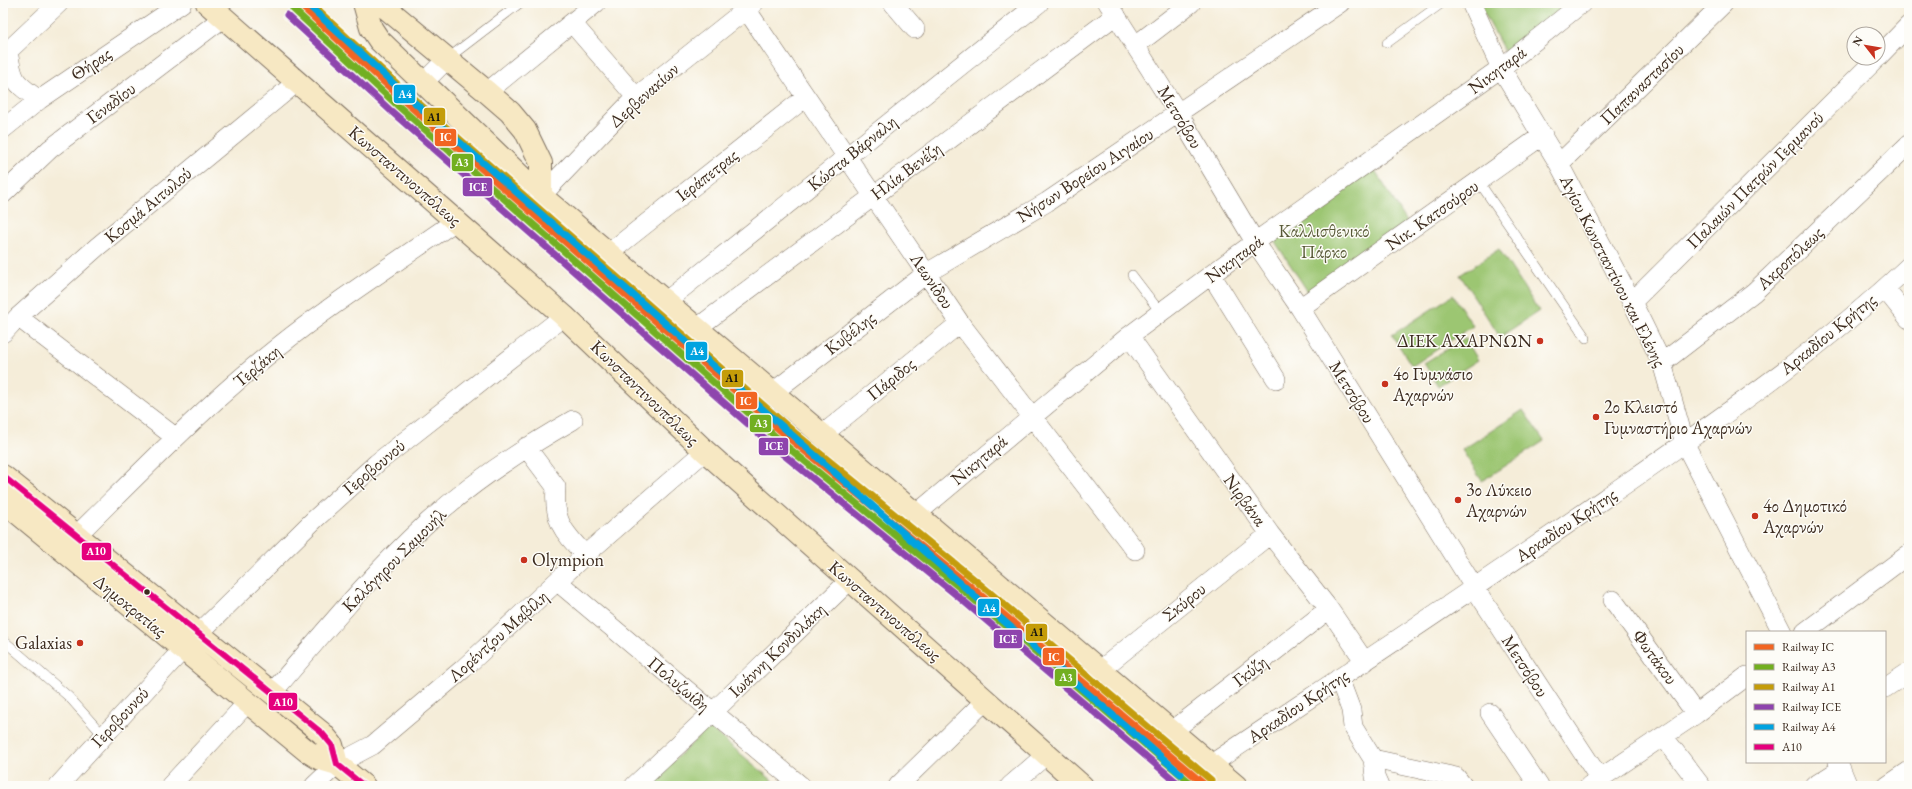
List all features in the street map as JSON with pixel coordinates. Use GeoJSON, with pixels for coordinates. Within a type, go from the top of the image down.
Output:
{"type":"FeatureCollection","features":[{"type":"Feature","properties":{"kind":"street"},"geometry":{"type":"LineString","coordinates":[[39,100],[20,86],[12,76],[8,51],[59,3]]}},
{"type":"Feature","properties":{"kind":"street","name":"Θήρας"},"geometry":{"type":"LineString","coordinates":[[3,128],[39,100],[182,3]]}},
{"type":"Feature","properties":{"kind":"street","name":"Κωνσταντινουπόλεως"},"geometry":{"type":"LineString","coordinates":[[207,3],[457,220],[564,316],[705,451],[1082,786]]}},
{"type":"Feature","properties":{"kind":"street"},"geometry":{"type":"LineString","coordinates":[[364,3],[371,28],[378,40],[424,82],[541,196],[1236,786]]}},
{"type":"Feature","properties":{"kind":"street"},"geometry":{"type":"LineString","coordinates":[[380,3],[510,112],[525,130],[534,146],[540,163],[541,196]]}},
{"type":"Feature","properties":{"kind":"street"},"geometry":{"type":"LineString","coordinates":[[487,92],[596,3]]}},
{"type":"Feature","properties":{"kind":"street"},"geometry":{"type":"LineString","coordinates":[[893,3],[915,29]]}},
{"type":"Feature","properties":{"kind":"street","name":"Κώστα Βάρναλη"},"geometry":{"type":"LineString","coordinates":[[665,302],[1039,3]]}},
{"type":"Feature","properties":{"kind":"street"},"geometry":{"type":"LineString","coordinates":[[1136,45],[1190,3]]}},
{"type":"Feature","properties":{"kind":"street","name":"Νήσων Βορείου Αιγαίου"},"geometry":{"type":"LineString","coordinates":[[927,273],[1047,202],[1340,3]]}},
{"type":"Feature","properties":{"kind":"street","name":"Αγίου Κωνσταντίνου και Ελένης"},"geometry":{"type":"LineString","coordinates":[[1471,3],[1501,68],[1560,164],[1632,302],[1662,363],[1685,444],[1781,631]]}},
{"type":"Feature","properties":{"kind":"street","name":"Νικηταρά"},"geometry":{"type":"LineString","coordinates":[[915,515],[1128,336],[1212,276],[1255,242],[1501,68],[1582,3]]}},
{"type":"Feature","properties":{"kind":"street","name":"Παπαναστασίου"},"geometry":{"type":"LineString","coordinates":[[1560,164],[1724,3]]}},
{"type":"Feature","properties":{"kind":"street","name":"Λεωνίδου"},"geometry":{"type":"LineString","coordinates":[[747,5],[806,98],[960,323],[1135,550]]}},
{"type":"Feature","properties":{"kind":"street","name":"Δερβενακίων"},"geometry":{"type":"LineString","coordinates":[[541,196],[636,97],[747,5]]}},
{"type":"Feature","properties":{"kind":"street","name":"Μετσόβου"},"geometry":{"type":"LineString","coordinates":[[1112,9],[1178,113],[1255,242],[1300,308],[1474,587],[1593,784]]}},
{"type":"Feature","properties":{"kind":"street","name":"Ηλία Βενέζη"},"geometry":{"type":"LineString","coordinates":[[697,328],[872,196],[1112,9]]}},
{"type":"Feature","properties":{"kind":"street","name":"Γεναδίου"},"geometry":{"type":"LineString","coordinates":[[3,194],[50,149],[223,18]]}},
{"type":"Feature","properties":{"kind":"street"},"geometry":{"type":"LineString","coordinates":[[572,23],[636,97]]}},
{"type":"Feature","properties":{"kind":"street","name":"Παλαιών Πατρών Γερμανού"},"geometry":{"type":"LineString","coordinates":[[1886,48],[1909,25]]}},
{"type":"Feature","properties":{"kind":"street"},"geometry":{"type":"LineString","coordinates":[[424,82],[448,59]]}},
{"type":"Feature","properties":{"kind":"street","name":"Παλαιών Πατρών Γερμανού"},"geometry":{"type":"LineString","coordinates":[[1632,302],[1868,66]]}},
{"type":"Feature","properties":{"kind":"street","name":"Κοσμά Αιτωλού"},"geometry":{"type":"LineString","coordinates":[[3,333],[18,317],[97,247],[297,82]]}},
{"type":"Feature","properties":{"kind":"street","name":"Ιεράπετρας"},"geometry":{"type":"LineString","coordinates":[[609,254],[806,98]]}},
{"type":"Feature","properties":{"kind":"street","name":"Νικ. Κατσούρου"},"geometry":{"type":"LineString","coordinates":[[1300,308],[1543,135]]}},
{"type":"Feature","properties":{"kind":"street","name":"Ακροπόλεως"},"geometry":{"type":"LineString","coordinates":[[1662,363],[1754,292],[1909,144]]}},
{"type":"Feature","properties":{"kind":"street","name":"Τερζάκη"},"geometry":{"type":"LineString","coordinates":[[77,535],[175,438],[236,383],[305,327],[457,220]]}},
{"type":"Feature","properties":{"kind":"street","name":"Αρκαδίου Κρήτης"},"geometry":{"type":"LineString","coordinates":[[1210,765],[1365,662],[1685,444],[1809,352],[1885,289],[1909,266]]}},
{"type":"Feature","properties":{"kind":"street","name":"Κυβέλης"},"geometry":{"type":"LineString","coordinates":[[772,393],[927,273]]}},
{"type":"Feature","properties":{"kind":"street"},"geometry":{"type":"LineString","coordinates":[[1212,276],[1276,379]]}},
{"type":"Feature","properties":{"kind":"street"},"geometry":{"type":"LineString","coordinates":[[1885,289],[1909,319]]}},
{"type":"Feature","properties":{"kind":"street","name":"Γεροβουνού"},"geometry":{"type":"LineString","coordinates":[[198,634],[314,520],[377,463],[564,316]]}},
{"type":"Feature","properties":{"kind":"street"},"geometry":{"type":"LineString","coordinates":[[18,317],[175,438]]}},
{"type":"Feature","properties":{"kind":"street","name":"Πάριδος"},"geometry":{"type":"LineString","coordinates":[[822,435],[960,323]]}},
{"type":"Feature","properties":{"kind":"street","name":"Νιρβάνα"},"geometry":{"type":"LineString","coordinates":[[1128,336],[1270,534],[1329,609],[1365,662]]}},
{"type":"Feature","properties":{"kind":"street","name":"Καλόγηρου Σαμουήλ"},"geometry":{"type":"LineString","coordinates":[[272,693],[367,584],[408,541],[450,504],[526,447],[573,420]]}},
{"type":"Feature","properties":{"kind":"street"},"geometry":{"type":"LineString","coordinates":[[526,447],[556,487],[555,498],[563,530],[584,555]]}},
{"type":"Feature","properties":{"kind":"street","name":"Λορέντζου Μαβίλη"},"geometry":{"type":"LineString","coordinates":[[314,786],[337,764],[373,745],[464,669],[558,582],[584,555],[705,451]]}},
{"type":"Feature","properties":{"kind":"street","name":"Δημοκρατίας"},"geometry":{"type":"LineString","coordinates":[[3,476],[322,733],[332,745],[337,764]]}},
{"type":"Feature","properties":{"kind":"street","name":"Δημοκρατίας"},"geometry":{"type":"LineString","coordinates":[[3,501],[307,751],[320,759],[337,764],[364,786]]}},
{"type":"Feature","properties":{"kind":"street","name":"Σκύρου"},"geometry":{"type":"LineString","coordinates":[[1099,671],[1270,534]]}},
{"type":"Feature","properties":{"kind":"street"},"geometry":{"type":"LineString","coordinates":[[1806,631],[1909,554]]}},
{"type":"Feature","properties":{"kind":"street","name":"Ιωάννη Κονδυλάκη"},"geometry":{"type":"LineString","coordinates":[[634,786],[850,580]]}},
{"type":"Feature","properties":{"kind":"street","name":"Πολυζωίδη"},"geometry":{"type":"LineString","coordinates":[[558,582],[801,786]]}},
{"type":"Feature","properties":{"kind":"street","name":"Φωτάκου"},"geometry":{"type":"LineString","coordinates":[[1613,600],[1696,714]]}},
{"type":"Feature","properties":{"kind":"street","name":"Γκύζη"},"geometry":{"type":"LineString","coordinates":[[1171,732],[1329,609]]}},
{"type":"Feature","properties":{"kind":"street","name":"Δημοκρατίας"},"geometry":{"type":"LineString","coordinates":[[183,649],[198,634]]}},
{"type":"Feature","properties":{"kind":"street","name":"Γεροβουνού"},"geometry":{"type":"LineString","coordinates":[[58,786],[183,649]]}},
{"type":"Feature","properties":{"kind":"street"},"geometry":{"type":"LineString","coordinates":[[1886,687],[1909,672]]}},
{"type":"Feature","properties":{"kind":"street"},"geometry":{"type":"LineString","coordinates":[[1593,784],[1696,714],[1746,677]]}},
{"type":"Feature","properties":{"kind":"street"},"geometry":{"type":"LineString","coordinates":[[1339,678],[1351,710],[1353,728],[1373,759],[1375,777],[1379,786]]}},
{"type":"Feature","properties":{"kind":"street"},"geometry":{"type":"LineString","coordinates":[[898,786],[986,700]]}},
{"type":"Feature","properties":{"kind":"street"},"geometry":{"type":"LineString","coordinates":[[170,786],[248,702]]}},
{"type":"Feature","properties":{"kind":"street"},"geometry":{"type":"LineString","coordinates":[[1490,713],[1539,786]]}},
{"type":"Feature","properties":{"kind":"street"},"geometry":{"type":"LineString","coordinates":[[1663,736],[1701,786]]}},
{"type":"Feature","properties":{"kind":"street"},"geometry":{"type":"LineString","coordinates":[[1010,786],[1047,754]]}},
{"type":"Feature","properties":{"kind":"street"},"geometry":{"type":"LineString","coordinates":[[1373,759],[1456,777],[1463,786]]}},
{"type":"Feature","properties":{"kind":"street"},"geometry":{"type":"LineString","coordinates":[[1887,786],[1909,771]]}},
{"type":"Feature","properties":{"kind":"street"},"geometry":{"type":"LineString","coordinates":[[1814,786],[1842,772]]}},
{"type":"Feature","properties":{"kind":"lane"},"geometry":{"type":"LineString","coordinates":[[448,59],[520,3]]}},
{"type":"Feature","properties":{"kind":"lane"},"geometry":{"type":"LineString","coordinates":[[1387,43],[1442,3]]}},
{"type":"Feature","properties":{"kind":"lane"},"geometry":{"type":"LineString","coordinates":[[1478,182],[1586,338]]}},
{"type":"Feature","properties":{"kind":"lane"},"geometry":{"type":"LineString","coordinates":[[1132,274],[1161,313]]}},
{"type":"Feature","properties":{"kind":"lane"},"geometry":{"type":"LineString","coordinates":[[3,640],[69,697],[103,735]]}},
{"type":"Feature","properties":{"kind":"green space"},"geometry":{"type":"Polygon","coordinates":[[[1479,3],[1588,3],[1512,66],[1479,3]]]}},
{"type":"Feature","properties":{"kind":"green space","name":"Καλλισθενικό Πάρκο"},"geometry":{"type":"Polygon","coordinates":[[[1373,167],[1407,222],[1308,292],[1272,237],[1373,167]]]}},
{"type":"Feature","properties":{"kind":"green space"},"geometry":{"type":"Polygon","coordinates":[[[1499,249],[1539,311],[1500,337],[1460,275],[1499,249]]]}},
{"type":"Feature","properties":{"kind":"green space"},"geometry":{"type":"Polygon","coordinates":[[[1453,295],[1473,326],[1412,366],[1392,335],[1453,295]]]}},
{"type":"Feature","properties":{"kind":"green space"},"geometry":{"type":"Polygon","coordinates":[[[1465,338],[1478,360],[1438,386],[1424,363],[1465,338]]]}},
{"type":"Feature","properties":{"kind":"green space"},"geometry":{"type":"Polygon","coordinates":[[[1523,410],[1544,441],[1482,481],[1462,450],[1523,410]]]}},
{"type":"Feature","properties":{"kind":"green space"},"geometry":{"type":"Polygon","coordinates":[[[709,727],[779,786],[647,786],[709,727]]]}},
{"type":"Feature","properties":{"kind":"rail line","name":"IC"},"geometry":{"type":"LineString","coordinates":[[298,3],[402,99],[790,439],[970,586],[1206,786]]}},
{"type":"Feature","properties":{"kind":"rail line","name":"A4"},"geometry":{"type":"LineString","coordinates":[[306,3],[406,95],[968,590],[1181,774]]}},
{"type":"Feature","properties":{"kind":"rail line","name":"A1"},"geometry":{"type":"LineString","coordinates":[[310,3],[407,93],[795,433],[975,580],[1211,780]]}},
{"type":"Feature","properties":{"kind":"rail line","name":"A3"},"geometry":{"type":"LineString","coordinates":[[293,9],[397,105],[785,445],[965,592],[1194,786]]}},
{"type":"Feature","properties":{"kind":"rail line","name":"ICE"},"geometry":{"type":"LineString","coordinates":[[287,15],[391,111],[779,451],[960,598],[1181,786]]}},
{"type":"Feature","properties":{"kind":"transit line","name":"Α10"},"geometry":{"type":"LineString","coordinates":[[3,476],[322,733],[332,745],[337,764],[364,786]]}},
{"type":"Feature","properties":{"kind":"place","name":"ΔΙΕΚ ΑΧΑΡΝΩΝ"},"geometry":{"type":"Point","coordinates":[1540,341]}},
{"type":"Feature","properties":{"kind":"place","name":"4ο Γυμνάσιο Αχαρνών"},"geometry":{"type":"Point","coordinates":[1385,384]}},
{"type":"Feature","properties":{"kind":"place","name":"2ο Κλειστό Γυμναστήριο Αχαρνών"},"geometry":{"type":"Point","coordinates":[1596,417]}},
{"type":"Feature","properties":{"kind":"place","name":"3ο Λύκειο Αχαρνών"},"geometry":{"type":"Point","coordinates":[1458,500]}},
{"type":"Feature","properties":{"kind":"place","name":"4ο Δημοτικό Αχαρνών"},"geometry":{"type":"Point","coordinates":[1755,516]}},
{"type":"Feature","properties":{"kind":"place","name":"Olympion"},"geometry":{"type":"Point","coordinates":[524,560]}},
{"type":"Feature","properties":{"kind":"place","name":"Galaxias"},"geometry":{"type":"Point","coordinates":[80,643]}}]}
